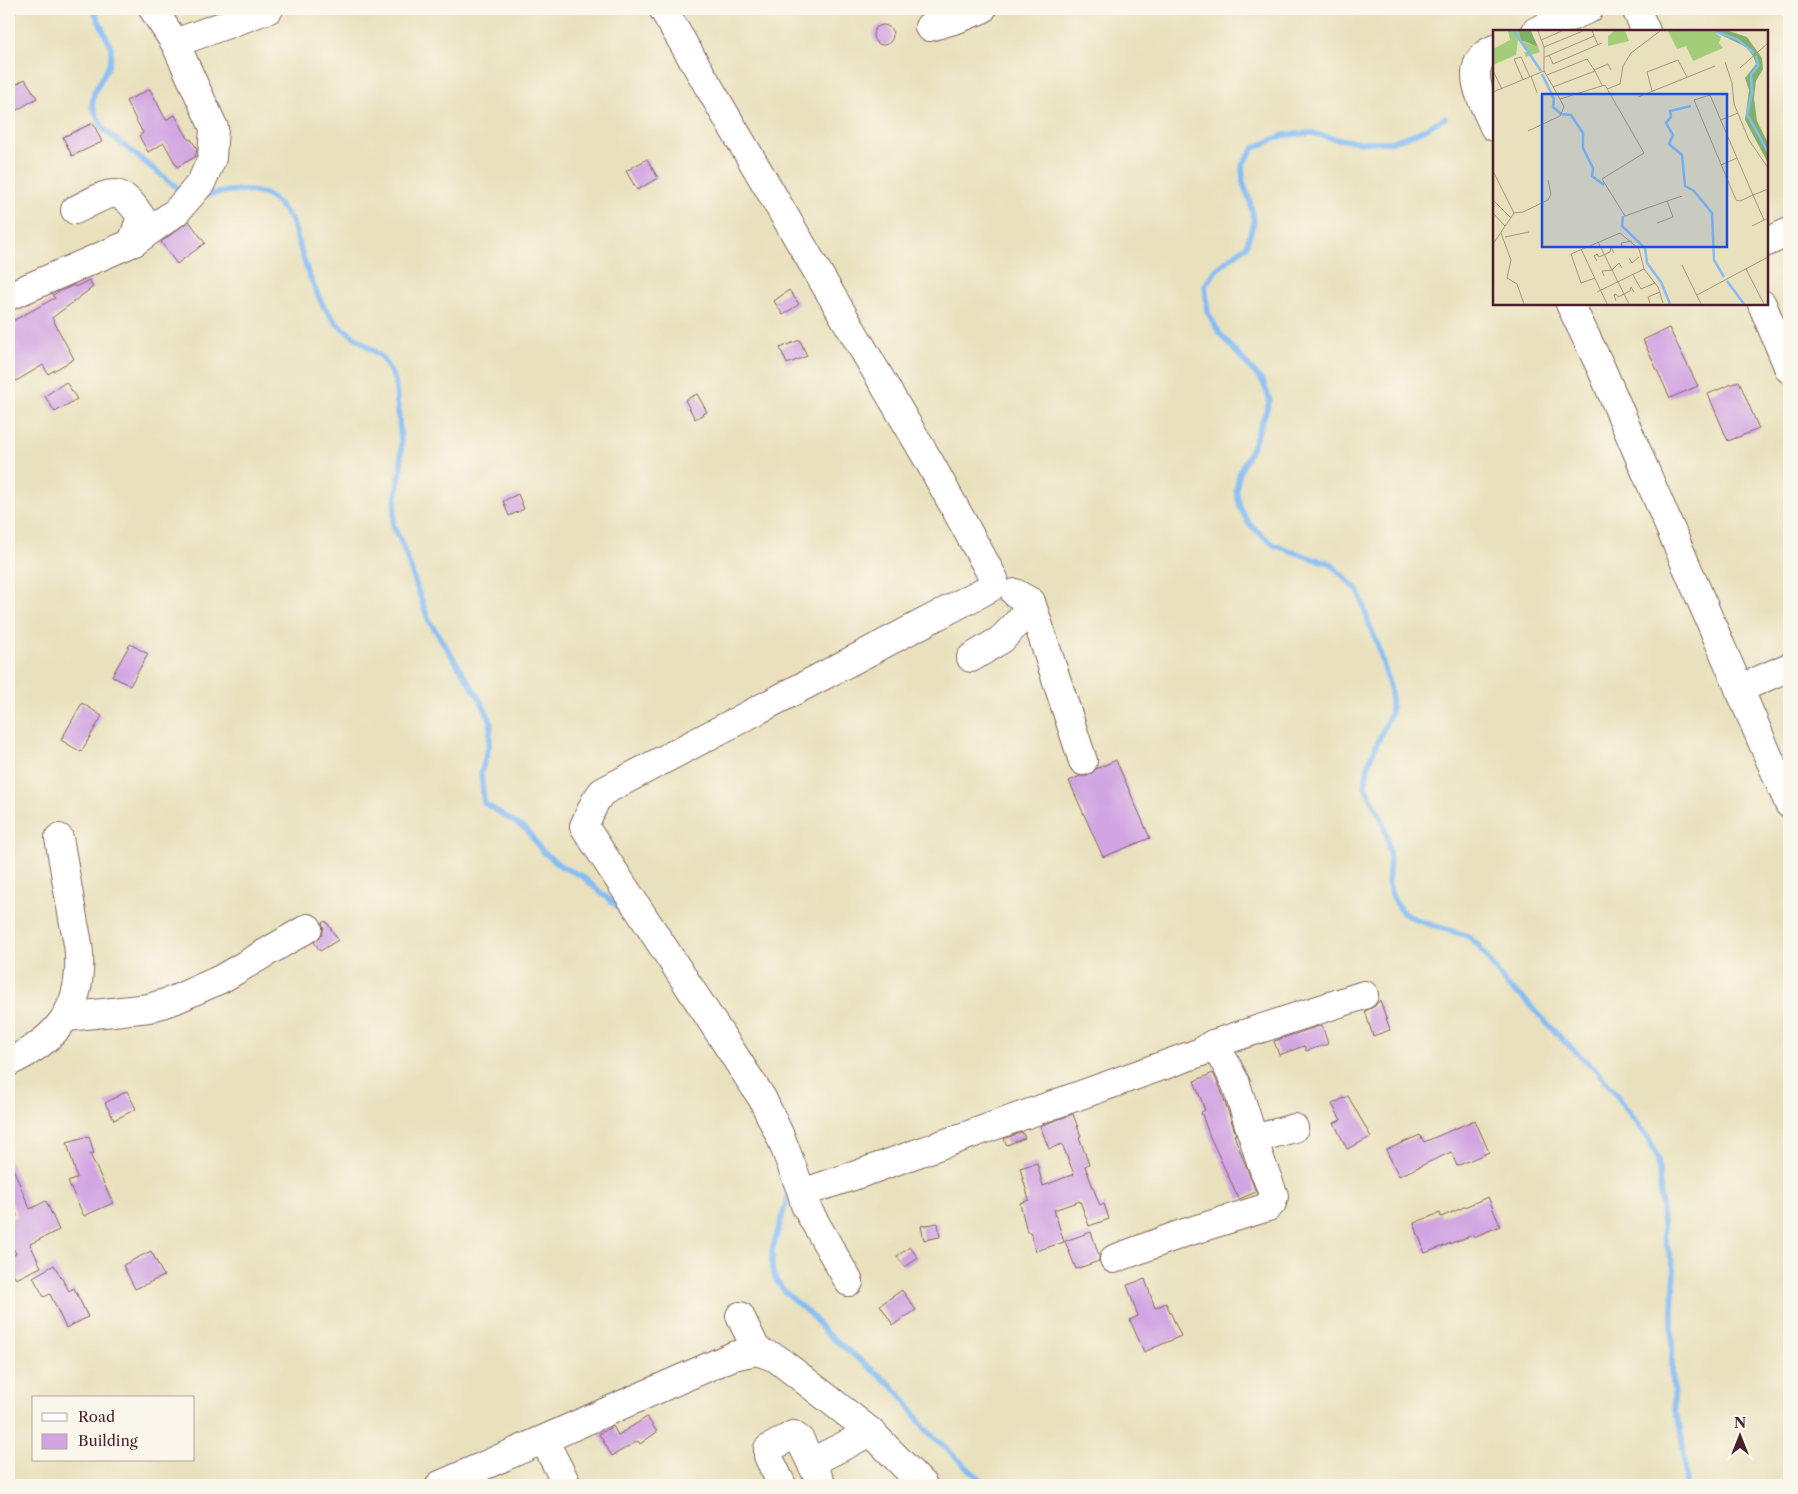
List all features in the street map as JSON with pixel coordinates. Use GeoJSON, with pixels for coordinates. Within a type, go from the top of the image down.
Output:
{"type":"FeatureCollection","features":[{"type":"Feature","properties":{"kind":"street"},"geometry":{"type":"LineString","coordinates":[[9,296],[134,242],[176,212],[201,183],[212,158],[214,128],[174,43],[153,9]]}},
{"type":"Feature","properties":{"kind":"street"},"geometry":{"type":"LineString","coordinates":[[174,43],[269,9]]}},
{"type":"Feature","properties":{"kind":"street"},"geometry":{"type":"LineString","coordinates":[[663,9],[930,463],[1010,590],[1083,761]]}},
{"type":"Feature","properties":{"kind":"street"},"geometry":{"type":"LineString","coordinates":[[930,27],[982,9]]}},
{"type":"Feature","properties":{"kind":"street"},"geometry":{"type":"LineString","coordinates":[[1538,30],[1589,9]]}},
{"type":"Feature","properties":{"kind":"street"},"geometry":{"type":"LineString","coordinates":[[1636,9],[1646,30]]}},
{"type":"Feature","properties":{"kind":"street"},"geometry":{"type":"LineString","coordinates":[[1493,50],[1480,59],[1475,72],[1476,86],[1493,125]]}},
{"type":"Feature","properties":{"kind":"street"},"geometry":{"type":"LineString","coordinates":[[75,210],[111,193],[118,193],[124,196],[133,204],[141,217],[134,242]]}},
{"type":"Feature","properties":{"kind":"street"},"geometry":{"type":"LineString","coordinates":[[1768,242],[1789,232]]}},
{"type":"Feature","properties":{"kind":"street"},"geometry":{"type":"LineString","coordinates":[[1570,305],[1601,368],[1789,804]]}},
{"type":"Feature","properties":{"kind":"street"},"geometry":{"type":"LineString","coordinates":[[1762,305],[1789,369]]}},
{"type":"Feature","properties":{"kind":"street"},"geometry":{"type":"LineString","coordinates":[[849,1282],[805,1205],[781,1138],[762,1098],[584,826],[595,802],[602,792],[990,588],[1010,590]]}},
{"type":"Feature","properties":{"kind":"street"},"geometry":{"type":"LineString","coordinates":[[971,658],[1002,639],[1020,620],[1010,590]]}},
{"type":"Feature","properties":{"kind":"street"},"geometry":{"type":"LineString","coordinates":[[1740,689],[1789,667]]}},
{"type":"Feature","properties":{"kind":"street"},"geometry":{"type":"LineString","coordinates":[[9,1062],[23,1056],[51,1034],[67,1016],[76,995],[80,974],[79,954],[59,838]]}},
{"type":"Feature","properties":{"kind":"street"},"geometry":{"type":"LineString","coordinates":[[67,1016],[149,1008],[174,1000],[221,980],[308,928]]}},
{"type":"Feature","properties":{"kind":"street"},"geometry":{"type":"LineString","coordinates":[[802,1193],[1200,1052],[1213,1044],[1364,995]]}},
{"type":"Feature","properties":{"kind":"street"},"geometry":{"type":"LineString","coordinates":[[1114,1259],[1272,1203],[1274,1196],[1236,1084],[1213,1044]]}},
{"type":"Feature","properties":{"kind":"street"},"geometry":{"type":"LineString","coordinates":[[1254,1139],[1294,1128]]}},
{"type":"Feature","properties":{"kind":"street"},"geometry":{"type":"LineString","coordinates":[[740,1316],[757,1351]]}},
{"type":"Feature","properties":{"kind":"street"},"geometry":{"type":"LineString","coordinates":[[440,1485],[733,1356],[757,1351],[776,1358],[871,1432],[922,1485]]}},
{"type":"Feature","properties":{"kind":"street"},"geometry":{"type":"LineString","coordinates":[[782,1485],[768,1456],[768,1449],[793,1435],[800,1440],[817,1474],[871,1432]]}},
{"type":"Feature","properties":{"kind":"street"},"geometry":{"type":"LineString","coordinates":[[544,1440],[567,1485]]}},
{"type":"Feature","properties":{"kind":"building"},"geometry":{"type":"Polygon","coordinates":[[[883,25],[890,28],[893,35],[890,42],[883,45],[876,42],[873,35],[876,28],[883,25]]]}},
{"type":"Feature","properties":{"kind":"building"},"geometry":{"type":"Polygon","coordinates":[[[25,79],[37,98],[9,115],[9,89],[25,79]]]}},
{"type":"Feature","properties":{"kind":"building"},"geometry":{"type":"Polygon","coordinates":[[[150,89],[166,120],[175,115],[189,140],[191,139],[197,149],[195,157],[177,167],[164,143],[148,152],[139,136],[143,133],[126,101],[150,89]]]}},
{"type":"Feature","properties":{"kind":"building"},"geometry":{"type":"Polygon","coordinates":[[[93,123],[102,142],[72,156],[63,137],[93,123]]]}},
{"type":"Feature","properties":{"kind":"building"},"geometry":{"type":"Polygon","coordinates":[[[647,159],[658,178],[637,190],[626,171],[647,159]]]}},
{"type":"Feature","properties":{"kind":"building"},"geometry":{"type":"Polygon","coordinates":[[[189,221],[205,243],[177,264],[161,242],[189,221]]]}},
{"type":"Feature","properties":{"kind":"building"},"geometry":{"type":"Polygon","coordinates":[[[89,280],[93,287],[52,318],[74,359],[48,374],[43,365],[16,381],[9,368],[9,323],[55,298],[52,295],[89,280]]]}},
{"type":"Feature","properties":{"kind":"building"},"geometry":{"type":"Polygon","coordinates":[[[789,290],[799,304],[783,315],[774,301],[789,290]]]}},
{"type":"Feature","properties":{"kind":"building"},"geometry":{"type":"Polygon","coordinates":[[[1669,328],[1698,386],[1670,398],[1643,340],[1669,328]]]}},
{"type":"Feature","properties":{"kind":"building"},"geometry":{"type":"Polygon","coordinates":[[[800,340],[807,356],[787,364],[780,348],[800,340]]]}},
{"type":"Feature","properties":{"kind":"building"},"geometry":{"type":"Polygon","coordinates":[[[1739,381],[1759,429],[1728,441],[1708,394],[1739,381]]]}},
{"type":"Feature","properties":{"kind":"building"},"geometry":{"type":"Polygon","coordinates":[[[66,382],[77,399],[55,412],[45,396],[66,382]]]}},
{"type":"Feature","properties":{"kind":"building"},"geometry":{"type":"Polygon","coordinates":[[[697,394],[707,412],[695,419],[685,400],[697,394]]]}},
{"type":"Feature","properties":{"kind":"building"},"geometry":{"type":"Polygon","coordinates":[[[518,494],[524,509],[509,516],[503,501],[518,494]]]}},
{"type":"Feature","properties":{"kind":"building"},"geometry":{"type":"Polygon","coordinates":[[[130,644],[148,654],[130,686],[112,676],[130,644]]]}},
{"type":"Feature","properties":{"kind":"building"},"geometry":{"type":"Polygon","coordinates":[[[82,703],[102,716],[81,752],[61,740],[82,703]]]}},
{"type":"Feature","properties":{"kind":"building"},"geometry":{"type":"Polygon","coordinates":[[[1116,760],[1150,838],[1103,857],[1069,781],[1080,776],[1088,776],[1096,769],[1116,760]]]}},
{"type":"Feature","properties":{"kind":"building"},"geometry":{"type":"Polygon","coordinates":[[[326,921],[338,940],[320,951],[314,942],[322,935],[324,928],[322,923],[326,921]]]}},
{"type":"Feature","properties":{"kind":"building"},"geometry":{"type":"Polygon","coordinates":[[[1380,1000],[1390,1030],[1373,1036],[1365,1011],[1375,1006],[1380,1000]]]}},
{"type":"Feature","properties":{"kind":"building"},"geometry":{"type":"Polygon","coordinates":[[[1322,1025],[1328,1044],[1306,1051],[1304,1046],[1279,1055],[1274,1041],[1322,1025]]]}},
{"type":"Feature","properties":{"kind":"building"},"geometry":{"type":"Polygon","coordinates":[[[1213,1073],[1221,1090],[1236,1135],[1234,1135],[1256,1192],[1239,1199],[1210,1137],[1201,1112],[1205,1110],[1194,1081],[1213,1073]]]}},
{"type":"Feature","properties":{"kind":"building"},"geometry":{"type":"Polygon","coordinates":[[[127,1091],[136,1109],[114,1120],[105,1103],[127,1091]]]}},
{"type":"Feature","properties":{"kind":"building"},"geometry":{"type":"Polygon","coordinates":[[[1348,1096],[1371,1137],[1347,1149],[1334,1123],[1341,1120],[1332,1104],[1348,1096]]]}},
{"type":"Feature","properties":{"kind":"building"},"geometry":{"type":"Polygon","coordinates":[[[1073,1114],[1089,1164],[1085,1166],[1100,1206],[1104,1204],[1109,1219],[1089,1226],[1080,1201],[1054,1210],[1064,1242],[1036,1251],[1030,1232],[1027,1232],[1020,1203],[1029,1200],[1020,1168],[1037,1163],[1043,1186],[1074,1174],[1062,1144],[1049,1149],[1040,1126],[1073,1114]]]}},
{"type":"Feature","properties":{"kind":"building"},"geometry":{"type":"Polygon","coordinates":[[[1475,1120],[1489,1152],[1457,1166],[1451,1152],[1399,1176],[1386,1150],[1420,1135],[1424,1142],[1475,1120]]]}},
{"type":"Feature","properties":{"kind":"building"},"geometry":{"type":"Polygon","coordinates":[[[1022,1132],[1025,1138],[1007,1145],[1004,1139],[1022,1132]]]}},
{"type":"Feature","properties":{"kind":"building"},"geometry":{"type":"Polygon","coordinates":[[[89,1136],[94,1153],[90,1154],[113,1203],[84,1216],[68,1182],[77,1178],[67,1142],[89,1136]]]}},
{"type":"Feature","properties":{"kind":"building"},"geometry":{"type":"Polygon","coordinates":[[[9,1159],[30,1209],[46,1201],[59,1230],[30,1244],[41,1267],[16,1279],[9,1265],[9,1257],[16,1254],[9,1239],[9,1220],[17,1216],[9,1197],[9,1159]]]}},
{"type":"Feature","properties":{"kind":"building"},"geometry":{"type":"Polygon","coordinates":[[[1488,1197],[1500,1226],[1474,1237],[1473,1235],[1425,1253],[1414,1223],[1440,1213],[1441,1217],[1488,1197]]]}},
{"type":"Feature","properties":{"kind":"building"},"geometry":{"type":"Polygon","coordinates":[[[938,1223],[940,1237],[924,1240],[921,1226],[938,1223]]]}},
{"type":"Feature","properties":{"kind":"building"},"geometry":{"type":"Polygon","coordinates":[[[1091,1232],[1099,1255],[1099,1261],[1076,1269],[1065,1241],[1091,1232]]]}},
{"type":"Feature","properties":{"kind":"building"},"geometry":{"type":"Polygon","coordinates":[[[910,1247],[918,1258],[905,1267],[897,1256],[910,1247]]]}},
{"type":"Feature","properties":{"kind":"building"},"geometry":{"type":"Polygon","coordinates":[[[151,1251],[164,1276],[135,1289],[123,1265],[151,1251]]]}},
{"type":"Feature","properties":{"kind":"building"},"geometry":{"type":"Polygon","coordinates":[[[54,1265],[69,1291],[74,1288],[88,1317],[66,1328],[50,1294],[44,1297],[33,1277],[54,1265]]]}},
{"type":"Feature","properties":{"kind":"building"},"geometry":{"type":"Polygon","coordinates":[[[1145,1279],[1155,1308],[1166,1303],[1181,1336],[1144,1352],[1130,1320],[1138,1316],[1127,1285],[1145,1279]]]}},
{"type":"Feature","properties":{"kind":"building"},"geometry":{"type":"Polygon","coordinates":[[[902,1290],[916,1310],[893,1325],[880,1305],[902,1290]]]}},
{"type":"Feature","properties":{"kind":"building"},"geometry":{"type":"Polygon","coordinates":[[[647,1417],[657,1432],[640,1444],[638,1441],[612,1456],[599,1434],[613,1426],[618,1435],[647,1417]]]}},
{"type":"Feature","properties":{"kind":"waterway"},"geometry":{"type":"LineString","coordinates":[[93,9],[111,47],[111,57],[108,67],[94,93],[92,106],[104,130],[183,192]]}},
{"type":"Feature","properties":{"kind":"waterway"},"geometry":{"type":"LineString","coordinates":[[1445,118],[1419,132],[1391,142],[1361,142],[1336,139],[1312,133],[1284,135],[1254,148],[1242,165],[1243,183],[1250,201],[1254,222],[1246,246],[1217,269],[1205,285],[1208,313],[1220,334],[1263,382],[1270,400],[1253,446],[1240,471],[1236,490],[1240,507],[1249,524],[1274,545],[1330,563],[1359,592],[1378,645],[1391,692],[1391,712],[1369,762],[1365,786],[1383,822],[1388,840],[1390,860],[1388,882],[1393,898],[1403,913],[1419,921],[1468,936],[1478,945],[1508,987],[1522,997],[1564,1041],[1597,1071],[1649,1139],[1658,1159],[1664,1236],[1675,1272],[1672,1308],[1672,1369],[1675,1411],[1680,1426],[1686,1485]]}},
{"type":"Feature","properties":{"kind":"waterway"},"geometry":{"type":"LineString","coordinates":[[201,196],[244,190],[265,194],[279,204],[292,221],[308,273],[322,304],[337,324],[382,357],[395,380],[401,440],[401,468],[393,525],[402,544],[428,619],[481,701],[491,722],[489,746],[481,773],[484,803],[527,830],[542,851],[562,867],[582,876],[630,918]]}},
{"type":"Feature","properties":{"kind":"waterway"},"geometry":{"type":"LineString","coordinates":[[789,1186],[787,1200],[772,1251],[772,1269],[777,1282],[787,1294],[814,1318],[825,1332],[890,1384],[904,1399],[925,1429],[986,1485]]}}]}
